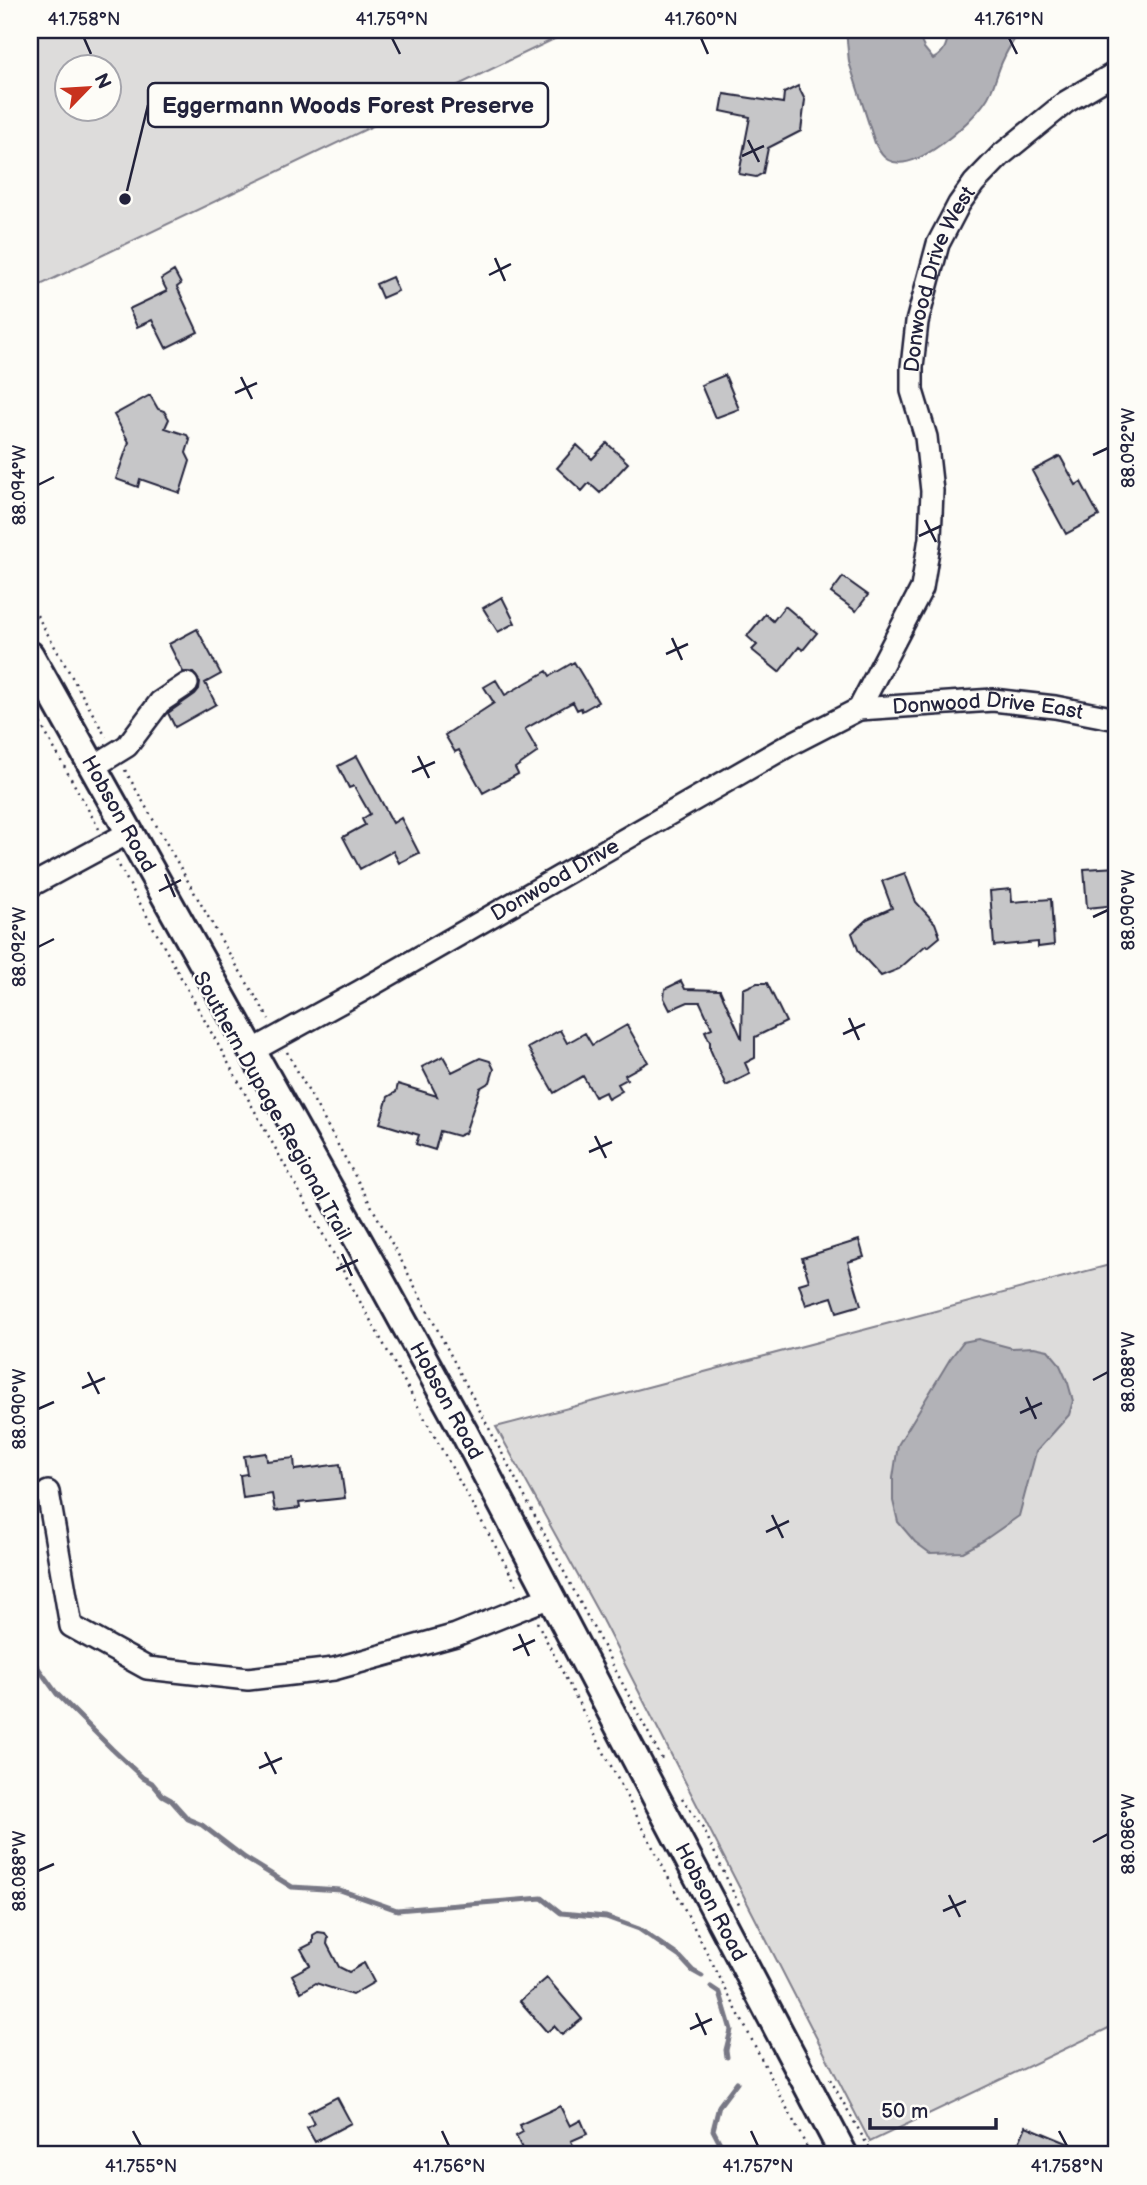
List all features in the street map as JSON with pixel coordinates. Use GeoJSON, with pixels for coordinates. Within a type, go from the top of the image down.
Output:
{"type":"FeatureCollection","features":[{"type":"Feature","properties":{"kind":"main road","name":"Hobson Road"},"geometry":{"type":"LineString","coordinates":[[30,655],[93,767],[119,839],[252,1051],[426,1364],[536,1604],[844,2155]]}},
{"type":"Feature","properties":{"kind":"street","name":"Donwood Drive West"},"geometry":{"type":"LineString","coordinates":[[859,709],[922,588],[930,538],[932,491],[926,438],[912,391],[912,368],[917,322],[938,244],[959,204],[974,183],[1001,155],[1066,102],[1117,72]]}},
{"type":"Feature","properties":{"kind":"street"},"geometry":{"type":"LineString","coordinates":[[93,767],[116,755],[136,736],[160,702],[187,684]]}},
{"type":"Feature","properties":{"kind":"street","name":"Donwood Drive East"},"geometry":{"type":"LineString","coordinates":[[859,709],[993,700],[1055,707],[1117,719]]}},
{"type":"Feature","properties":{"kind":"street","name":"Donwood Drive"},"geometry":{"type":"LineString","coordinates":[[252,1051],[789,745],[859,709]]}},
{"type":"Feature","properties":{"kind":"street"},"geometry":{"type":"LineString","coordinates":[[30,886],[119,839]]}},
{"type":"Feature","properties":{"kind":"street"},"geometry":{"type":"LineString","coordinates":[[48,1492],[71,1626],[147,1668],[248,1679],[334,1669],[456,1635],[536,1604]]}},
{"type":"Feature","properties":{"kind":"path"},"geometry":{"type":"LineString","coordinates":[[30,603],[271,1023]]}},
{"type":"Feature","properties":{"kind":"path","name":"Southern Dupage Regional Trail"},"geometry":{"type":"LineString","coordinates":[[30,705],[119,839],[345,1269],[536,1604],[811,2155]]}},
{"type":"Feature","properties":{"kind":"shaded area"},"geometry":{"type":"Polygon","coordinates":[[[30,30],[573,30],[30,290],[30,30]]]}},
{"type":"Feature","properties":{"kind":"shaded area"},"geometry":{"type":"Polygon","coordinates":[[[846,30],[916,30],[924,48],[933,59],[945,47],[948,30],[991,30],[998,37],[1009,30],[1020,30],[1006,54],[988,97],[978,111],[955,134],[927,154],[899,163],[888,160],[875,143],[849,62],[846,30]]]}},
{"type":"Feature","properties":{"kind":"shaded area"},"geometry":{"type":"Polygon","coordinates":[[[1117,1263],[1117,2024],[870,2142],[598,1612],[496,1427],[1117,1263]]]}},
{"type":"Feature","properties":{"kind":"shaded area"},"geometry":{"type":"Polygon","coordinates":[[[978,1339],[1012,1348],[1034,1347],[1048,1350],[1059,1363],[1073,1401],[1069,1415],[1036,1452],[1019,1516],[963,1552],[930,1553],[915,1542],[898,1522],[893,1501],[893,1478],[898,1445],[950,1359],[963,1342],[978,1339]]]}},
{"type":"Feature","properties":{"kind":"building"},"geometry":{"type":"Polygon","coordinates":[[[798,86],[805,100],[801,131],[768,148],[763,173],[756,177],[739,174],[750,117],[721,111],[724,94],[783,103],[784,93],[798,86]]]}},
{"type":"Feature","properties":{"kind":"building"},"geometry":{"type":"Polygon","coordinates":[[[174,271],[181,284],[177,287],[198,332],[166,348],[152,320],[137,327],[129,309],[167,291],[161,279],[174,271]]]}},
{"type":"Feature","properties":{"kind":"building"},"geometry":{"type":"Polygon","coordinates":[[[392,277],[398,291],[382,298],[376,284],[392,277]]]}},
{"type":"Feature","properties":{"kind":"building"},"geometry":{"type":"Polygon","coordinates":[[[725,375],[739,409],[715,418],[701,385],[725,375]]]}},
{"type":"Feature","properties":{"kind":"building"},"geometry":{"type":"Polygon","coordinates":[[[150,395],[158,409],[164,411],[169,419],[165,428],[187,435],[190,440],[186,453],[190,461],[180,493],[140,479],[138,487],[116,479],[129,442],[114,415],[150,395]]]}},
{"type":"Feature","properties":{"kind":"building"},"geometry":{"type":"Polygon","coordinates":[[[607,443],[628,463],[600,493],[589,483],[582,491],[557,468],[577,445],[592,459],[607,443]]]}},
{"type":"Feature","properties":{"kind":"building"},"geometry":{"type":"Polygon","coordinates":[[[1060,456],[1076,485],[1081,482],[1099,516],[1066,534],[1032,471],[1060,456]]]}},
{"type":"Feature","properties":{"kind":"building"},"geometry":{"type":"Polygon","coordinates":[[[843,577],[868,595],[856,611],[831,593],[843,577]]]}},
{"type":"Feature","properties":{"kind":"building"},"geometry":{"type":"Polygon","coordinates":[[[502,597],[515,623],[498,632],[483,608],[502,597]]]}},
{"type":"Feature","properties":{"kind":"building"},"geometry":{"type":"Polygon","coordinates":[[[785,606],[817,633],[803,650],[799,647],[779,672],[752,650],[757,645],[747,636],[765,614],[773,621],[785,606]]]}},
{"type":"Feature","properties":{"kind":"building"},"geometry":{"type":"Polygon","coordinates":[[[197,629],[221,674],[205,683],[216,704],[175,727],[168,713],[195,694],[200,682],[193,673],[183,672],[169,644],[197,629]]]}},
{"type":"Feature","properties":{"kind":"building"},"geometry":{"type":"Polygon","coordinates":[[[574,662],[598,702],[582,711],[581,708],[577,710],[573,702],[525,729],[538,752],[515,768],[518,774],[483,793],[459,750],[455,752],[445,735],[494,703],[484,687],[496,680],[505,695],[547,671],[550,676],[574,662]]]}},
{"type":"Feature","properties":{"kind":"building"},"geometry":{"type":"Polygon","coordinates":[[[357,756],[393,823],[401,818],[419,853],[399,863],[393,851],[360,869],[343,837],[365,825],[362,819],[370,814],[354,786],[349,788],[338,766],[357,756]]]}},
{"type":"Feature","properties":{"kind":"building"},"geometry":{"type":"Polygon","coordinates":[[[1117,867],[1117,905],[1087,908],[1084,869],[1117,867]]]}},
{"type":"Feature","properties":{"kind":"building"},"geometry":{"type":"Polygon","coordinates":[[[905,873],[916,902],[935,923],[940,937],[928,947],[926,945],[899,969],[881,976],[859,952],[852,933],[867,919],[892,908],[882,881],[905,873]]]}},
{"type":"Feature","properties":{"kind":"building"},"geometry":{"type":"Polygon","coordinates":[[[1011,889],[1012,902],[1051,899],[1054,945],[1038,947],[1038,942],[994,946],[990,891],[1011,889]]]}},
{"type":"Feature","properties":{"kind":"building"},"geometry":{"type":"Polygon","coordinates":[[[681,981],[685,989],[720,990],[742,1039],[743,989],[757,983],[767,983],[786,1022],[755,1037],[755,1058],[745,1063],[750,1074],[726,1086],[710,1049],[705,1031],[712,1028],[700,1002],[688,1002],[670,1010],[664,998],[665,989],[681,981]]]}},
{"type":"Feature","properties":{"kind":"building"},"geometry":{"type":"Polygon","coordinates":[[[627,1025],[648,1062],[625,1075],[627,1079],[618,1084],[622,1091],[608,1099],[605,1092],[595,1097],[583,1076],[554,1093],[528,1048],[560,1030],[567,1043],[585,1033],[592,1045],[627,1025]]]}},
{"type":"Feature","properties":{"kind":"building"},"geometry":{"type":"Polygon","coordinates":[[[443,1056],[452,1072],[480,1058],[490,1061],[494,1069],[490,1082],[480,1088],[465,1133],[458,1136],[440,1131],[435,1150],[416,1144],[419,1135],[380,1123],[388,1097],[396,1092],[398,1084],[437,1096],[422,1067],[443,1056]]]}},
{"type":"Feature","properties":{"kind":"building"},"geometry":{"type":"Polygon","coordinates":[[[859,1240],[864,1257],[848,1262],[861,1305],[837,1312],[832,1297],[806,1305],[799,1284],[809,1281],[802,1258],[859,1240]]]}},
{"type":"Feature","properties":{"kind":"building"},"geometry":{"type":"Polygon","coordinates":[[[266,1453],[267,1461],[294,1458],[295,1470],[340,1464],[345,1498],[299,1503],[300,1508],[275,1511],[272,1494],[243,1498],[240,1475],[247,1474],[244,1456],[266,1453]]]}},
{"type":"Feature","properties":{"kind":"building"},"geometry":{"type":"Polygon","coordinates":[[[318,1932],[325,1933],[328,1938],[327,1944],[339,1967],[349,1972],[364,1963],[374,1982],[352,1995],[316,1983],[301,1992],[292,1975],[310,1965],[301,1949],[313,1943],[313,1935],[318,1932]]]}},
{"type":"Feature","properties":{"kind":"building"},"geometry":{"type":"Polygon","coordinates":[[[547,1978],[582,2019],[562,2035],[554,2026],[547,2032],[520,2001],[547,1978]]]}},
{"type":"Feature","properties":{"kind":"building"},"geometry":{"type":"Polygon","coordinates":[[[337,2097],[351,2123],[315,2142],[307,2128],[314,2124],[308,2112],[337,2097]]]}},
{"type":"Feature","properties":{"kind":"building"},"geometry":{"type":"Polygon","coordinates":[[[560,2106],[570,2126],[581,2120],[587,2134],[571,2141],[578,2155],[525,2155],[516,2136],[523,2132],[519,2125],[560,2106]]]}},
{"type":"Feature","properties":{"kind":"building"},"geometry":{"type":"Polygon","coordinates":[[[1026,2126],[1096,2155],[1014,2155],[1026,2126]]]}},
{"type":"Feature","properties":{"kind":"waterway"},"geometry":{"type":"LineString","coordinates":[[30,1657],[57,1694],[188,1819],[202,1825],[245,1858],[292,1887],[340,1890],[397,1910],[542,1898],[561,1913],[606,1917],[639,1929],[702,1976]]}},
{"type":"Feature","properties":{"kind":"waterway"},"geometry":{"type":"LineString","coordinates":[[711,1987],[720,1993],[731,2030],[727,2057]]}},
{"type":"Feature","properties":{"kind":"waterway"},"geometry":{"type":"LineString","coordinates":[[726,2155],[713,2130],[719,2106],[737,2082]]}},
{"type":"Feature","properties":{"kind":"place","name":"Eggermann Woods Forest Preserve"},"geometry":{"type":"Point","coordinates":[125,199]}}]}
